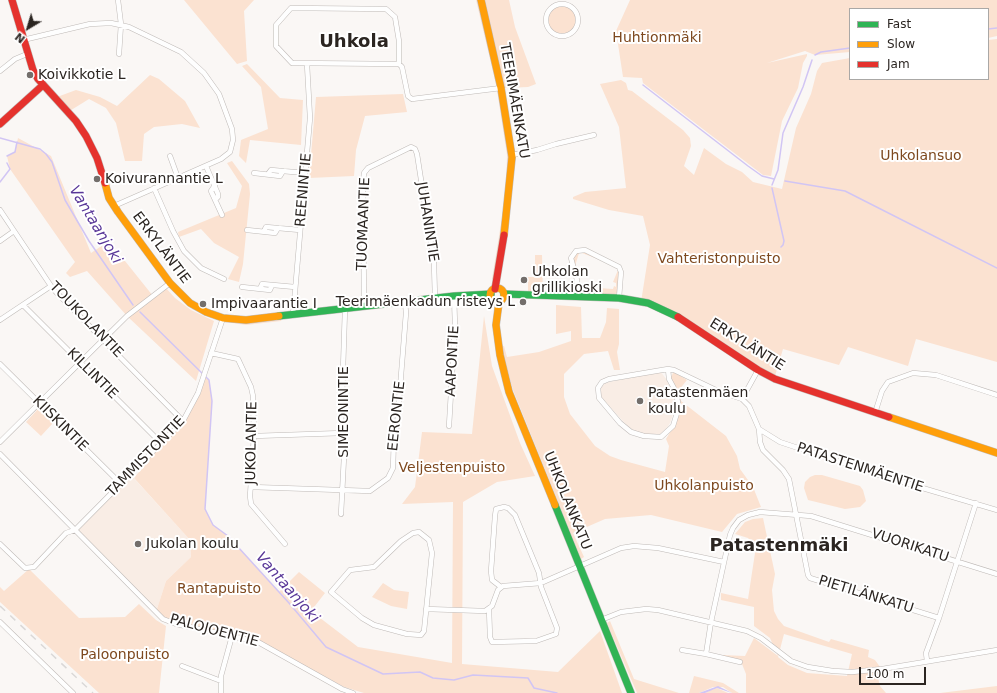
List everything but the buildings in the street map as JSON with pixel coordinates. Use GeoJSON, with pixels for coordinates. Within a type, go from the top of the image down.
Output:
{"type":"FeatureCollection","features":[{"type":"Feature","properties":{"kind":"street","name":"ERKYLÄNTIE"},"geometry":{"type":"LineString","coordinates":[[12,0],[33,70],[43,85],[76,121],[93,147],[105,188],[114,206],[170,283],[190,303],[206,312],[223,318],[246,320],[454,296],[578,296],[632,299],[665,310],[688,322],[758,370],[784,382],[997,453]]}},
{"type":"Feature","properties":{"kind":"street"},"geometry":{"type":"LineString","coordinates":[[118,0],[121,24],[119,54]]}},
{"type":"Feature","properties":{"kind":"street","name":"TEERIMÄENKATU"},"geometry":{"type":"LineString","coordinates":[[481,0],[501,88],[512,155],[511,181],[497,295]]}},
{"type":"Feature","properties":{"kind":"street"},"geometry":{"type":"LineString","coordinates":[[563,2],[574,10],[578,20],[574,32],[562,36],[552,33],[547,24],[547,18],[551,10],[563,2]]}},
{"type":"Feature","properties":{"kind":"street"},"geometry":{"type":"LineString","coordinates":[[399,64],[292,63],[276,46],[277,22],[288,9],[305,7],[388,9],[395,17],[399,41],[399,64],[402,68],[408,96],[415,100],[501,88]]}},
{"type":"Feature","properties":{"kind":"street"},"geometry":{"type":"LineString","coordinates":[[23,40],[90,24],[121,24],[139,30],[181,52],[204,73],[219,94],[232,128],[232,147],[222,160],[114,206]]}},
{"type":"Feature","properties":{"kind":"street"},"geometry":{"type":"LineString","coordinates":[[0,71],[14,59],[27,54]]}},
{"type":"Feature","properties":{"kind":"street","name":"REENINTIE"},"geometry":{"type":"LineString","coordinates":[[293,315],[310,118],[307,64]]}},
{"type":"Feature","properties":{"kind":"street"},"geometry":{"type":"LineString","coordinates":[[0,124],[43,85]]}},
{"type":"Feature","properties":{"kind":"street"},"geometry":{"type":"LineString","coordinates":[[512,155],[594,135]]}},
{"type":"Feature","properties":{"kind":"street","name":"TUOMAANTIE"},"geometry":{"type":"LineString","coordinates":[[364,307],[362,189],[364,173],[368,168],[406,148],[413,148]]}},
{"type":"Feature","properties":{"kind":"street","name":"JUHANINTIE"},"geometry":{"type":"LineString","coordinates":[[413,148],[417,154],[434,263],[435,298]]}},
{"type":"Feature","properties":{"kind":"street"},"geometry":{"type":"LineString","coordinates":[[170,156],[178,178]]}},
{"type":"Feature","properties":{"kind":"street"},"geometry":{"type":"LineString","coordinates":[[206,166],[218,194],[216,200],[222,215]]}},
{"type":"Feature","properties":{"kind":"street"},"geometry":{"type":"LineString","coordinates":[[254,173],[280,176],[283,171],[305,173]]}},
{"type":"Feature","properties":{"kind":"street"},"geometry":{"type":"LineString","coordinates":[[154,188],[173,231],[184,251],[201,268],[224,280]]}},
{"type":"Feature","properties":{"kind":"street","name":"TOUKOLANTIE"},"geometry":{"type":"LineString","coordinates":[[0,210],[51,286],[183,421]]}},
{"type":"Feature","properties":{"kind":"street"},"geometry":{"type":"LineString","coordinates":[[247,230],[276,233],[278,228],[300,230]]}},
{"type":"Feature","properties":{"kind":"street"},"geometry":{"type":"LineString","coordinates":[[0,240],[14,231]]}},
{"type":"Feature","properties":{"kind":"street"},"geometry":{"type":"LineString","coordinates":[[578,296],[577,280],[571,258],[576,251],[584,250],[619,267],[621,272],[619,298]]}},
{"type":"Feature","properties":{"kind":"street"},"geometry":{"type":"LineString","coordinates":[[0,442],[127,316],[170,283]]}},
{"type":"Feature","properties":{"kind":"street"},"geometry":{"type":"LineString","coordinates":[[242,288],[270,290],[272,285],[295,287]]}},
{"type":"Feature","properties":{"kind":"street"},"geometry":{"type":"LineString","coordinates":[[0,320],[51,286]]}},
{"type":"Feature","properties":{"kind":"street","name":"UHKOLANKATU"},"geometry":{"type":"LineString","coordinates":[[497,295],[496,314],[500,355],[509,392],[631,693]]}},
{"type":"Feature","properties":{"kind":"street","name":"AAPONTIE"},"geometry":{"type":"LineString","coordinates":[[449,426],[455,325],[454,296]]}},
{"type":"Feature","properties":{"kind":"street","name":"EERONTIE"},"geometry":{"type":"LineString","coordinates":[[251,487],[373,490],[391,473],[394,437],[397,426],[406,313],[405,302]]}},
{"type":"Feature","properties":{"kind":"street","name":"KILLINTIE"},"geometry":{"type":"LineString","coordinates":[[23,305],[161,443]]}},
{"type":"Feature","properties":{"kind":"street","name":"SIMEONINTIE"},"geometry":{"type":"LineString","coordinates":[[341,514],[345,438],[341,430],[345,309]]}},
{"type":"Feature","properties":{"kind":"street","name":"TAMMISTONTIE"},"geometry":{"type":"LineString","coordinates":[[0,544],[21,566],[29,569],[34,567],[66,533],[75,530],[121,484],[183,421],[193,404],[223,318]]}},
{"type":"Feature","properties":{"kind":"street","name":"JUKOLANTIE"},"geometry":{"type":"LineString","coordinates":[[211,353],[232,356],[241,363],[253,396],[254,436],[251,504],[285,544]]}},
{"type":"Feature","properties":{"kind":"street","name":"KIISKINTIE"},"geometry":{"type":"LineString","coordinates":[[0,364],[121,484]]}},
{"type":"Feature","properties":{"kind":"street"},"geometry":{"type":"LineString","coordinates":[[668,369],[669,379],[675,390],[678,402],[677,413],[673,426],[661,437],[644,436],[631,432],[620,423],[599,398],[598,388],[602,382],[609,379],[668,369],[682,372],[718,391],[742,399],[749,406],[759,429]]}},
{"type":"Feature","properties":{"kind":"street"},"geometry":{"type":"LineString","coordinates":[[742,399],[758,370]]}},
{"type":"Feature","properties":{"kind":"street"},"geometry":{"type":"LineString","coordinates":[[876,413],[882,392],[888,382],[912,373],[936,375],[997,395]]}},
{"type":"Feature","properties":{"kind":"street","name":"PATASTENMÄENTIE"},"geometry":{"type":"LineString","coordinates":[[759,429],[780,442],[795,448],[997,510]]}},
{"type":"Feature","properties":{"kind":"street","name":"PIETILÄNKATU"},"geometry":{"type":"LineString","coordinates":[[759,429],[760,442],[763,450],[783,470],[789,479],[795,514],[808,575],[810,578],[940,618]]}},
{"type":"Feature","properties":{"kind":"street"},"geometry":{"type":"LineString","coordinates":[[254,436],[343,433]]}},
{"type":"Feature","properties":{"kind":"street","name":"PALOJOENTIE"},"geometry":{"type":"LineString","coordinates":[[0,454],[163,618],[176,624],[264,644],[342,689],[353,693]]}},
{"type":"Feature","properties":{"kind":"street"},"geometry":{"type":"LineString","coordinates":[[927,661],[926,653],[940,618],[976,503]]}},
{"type":"Feature","properties":{"kind":"street"},"geometry":{"type":"LineString","coordinates":[[501,587],[489,609],[490,637],[492,642],[536,641],[554,636],[556,634],[557,628],[541,583],[539,574],[515,515],[508,508],[504,507],[496,509],[491,571],[492,580],[501,587],[541,583],[621,548],[634,546],[652,547],[724,562]]}},
{"type":"Feature","properties":{"kind":"street","name":"VUORIKATU"},"geometry":{"type":"LineString","coordinates":[[706,654],[711,622],[730,535],[739,520],[748,515],[760,512],[795,514],[845,526],[997,574]]}},
{"type":"Feature","properties":{"kind":"street"},"geometry":{"type":"LineString","coordinates":[[419,532],[429,540],[432,553],[426,609],[424,631],[422,635],[407,634],[367,621],[331,592],[350,570],[374,567],[401,541],[413,533],[419,532]]}},
{"type":"Feature","properties":{"kind":"street"},"geometry":{"type":"LineString","coordinates":[[426,609],[481,612],[489,609]]}},
{"type":"Feature","properties":{"kind":"street"},"geometry":{"type":"LineString","coordinates":[[602,620],[620,612],[646,609],[658,610],[756,634],[786,658],[808,667],[852,672],[997,650]]}},
{"type":"Feature","properties":{"kind":"street"},"geometry":{"type":"LineString","coordinates":[[0,622],[73,693]]}},
{"type":"Feature","properties":{"kind":"street"},"geometry":{"type":"LineString","coordinates":[[221,693],[221,681],[232,636]]}},
{"type":"Feature","properties":{"kind":"street"},"geometry":{"type":"LineString","coordinates":[[682,650],[740,662]]}},
{"type":"Feature","properties":{"kind":"street"},"geometry":{"type":"LineString","coordinates":[[182,666],[221,681]]}},
{"type":"Feature","properties":{"kind":"shaded area","name":"Patastenmäen koulu"},"geometry":{"type":"Polygon","coordinates":[[[660,371],[667,380],[676,405],[670,423],[664,433],[659,436],[648,436],[630,429],[602,398],[600,391],[601,387],[605,383],[660,371]]]}},
{"type":"Feature","properties":{"kind":"shaded area"},"geometry":{"type":"Polygon","coordinates":[[[130,474],[190,540],[191,557],[166,581],[156,612],[75,530],[130,474]]]}},
{"type":"Feature","properties":{"kind":"shaded area"},"geometry":{"type":"Polygon","coordinates":[[[718,686],[732,693],[717,688],[705,693],[699,693],[718,686]]]}},
{"type":"Feature","properties":{"kind":"green space"},"geometry":{"type":"Polygon","coordinates":[[[184,0],[254,0],[244,11],[247,61],[237,64],[184,0]]]}},
{"type":"Feature","properties":{"kind":"green space"},"geometry":{"type":"Polygon","coordinates":[[[476,0],[479,0],[497,81],[496,84],[476,0]]]}},
{"type":"Feature","properties":{"kind":"green space"},"geometry":{"type":"Polygon","coordinates":[[[484,0],[509,0],[515,27],[536,84],[528,87],[505,88],[484,0]]]}},
{"type":"Feature","properties":{"kind":"green space","name":"Huhtionmäki"},"geometry":{"type":"Polygon","coordinates":[[[630,0],[997,0],[997,36],[989,38],[989,8],[849,8],[849,52],[815,55],[805,51],[767,63],[807,54],[803,63],[798,88],[782,121],[771,176],[763,175],[643,83],[642,78],[623,77],[616,31],[630,0]]]}},
{"type":"Feature","properties":{"kind":"green space"},"geometry":{"type":"Polygon","coordinates":[[[562,6],[572,10],[576,20],[572,30],[562,34],[552,30],[548,20],[552,10],[562,6]]]}},
{"type":"Feature","properties":{"kind":"green space"},"geometry":{"type":"Polygon","coordinates":[[[997,39],[997,362],[916,339],[908,366],[848,347],[839,365],[783,349],[775,376],[720,344],[687,322],[641,302],[650,245],[643,216],[609,210],[573,199],[573,197],[585,192],[626,188],[619,127],[600,84],[621,80],[626,83],[628,90],[632,91],[683,130],[690,138],[691,146],[684,166],[694,175],[704,148],[726,164],[742,172],[753,182],[782,189],[796,128],[811,94],[817,71],[822,63],[849,58],[849,80],[989,80],[989,40],[997,39]]]}},
{"type":"Feature","properties":{"kind":"green space"},"geometry":{"type":"Polygon","coordinates":[[[247,64],[280,98],[303,100],[301,145],[250,140],[246,163],[239,156],[241,140],[268,129],[261,87],[242,66],[247,64]]]}},
{"type":"Feature","properties":{"kind":"green space"},"geometry":{"type":"Polygon","coordinates":[[[150,75],[159,79],[185,101],[200,128],[182,124],[154,127],[144,134],[142,161],[125,161],[116,123],[106,108],[89,99],[68,112],[57,97],[76,90],[100,97],[117,106],[150,75]]]}},
{"type":"Feature","properties":{"kind":"green space"},"geometry":{"type":"Polygon","coordinates":[[[497,90],[499,91],[510,163],[506,189],[507,155],[497,90]]]}},
{"type":"Feature","properties":{"kind":"green space"},"geometry":{"type":"Polygon","coordinates":[[[403,94],[407,112],[365,116],[356,150],[354,176],[309,178],[316,97],[403,94]]]}},
{"type":"Feature","properties":{"kind":"green space"},"geometry":{"type":"Polygon","coordinates":[[[18,138],[51,156],[91,253],[109,241],[153,296],[165,287],[175,298],[191,310],[214,321],[196,381],[127,316],[87,271],[70,277],[66,273],[75,262],[10,169],[7,156],[15,152],[18,138]]]}},
{"type":"Feature","properties":{"kind":"green space"},"geometry":{"type":"Polygon","coordinates":[[[232,161],[249,184],[250,194],[243,264],[239,282],[228,279],[239,257],[214,243],[201,229],[179,237],[178,232],[236,208],[242,186],[227,163],[232,161]]]}},
{"type":"Feature","properties":{"kind":"green space"},"geometry":{"type":"Polygon","coordinates":[[[506,193],[506,195],[494,281],[492,279],[506,193]]]}},
{"type":"Feature","properties":{"kind":"green space"},"geometry":{"type":"Polygon","coordinates":[[[582,251],[614,264],[620,269],[618,292],[614,295],[580,292],[579,284],[584,284],[585,287],[613,289],[614,286],[616,287],[616,283],[613,282],[618,270],[613,265],[582,253],[579,253],[575,266],[573,267],[573,256],[582,251]]]}},
{"type":"Feature","properties":{"kind":"green space"},"geometry":{"type":"Polygon","coordinates":[[[535,255],[542,255],[543,293],[528,293],[528,277],[535,277],[535,255]]]}},
{"type":"Feature","properties":{"kind":"green space","name":"Uhkolanpuisto"},"geometry":{"type":"Polygon","coordinates":[[[556,305],[581,307],[582,338],[600,338],[606,322],[607,308],[619,309],[619,344],[617,352],[620,370],[614,370],[608,351],[584,354],[564,374],[564,397],[570,414],[595,446],[610,456],[665,472],[669,446],[666,439],[676,422],[679,409],[671,377],[673,373],[676,373],[687,380],[679,390],[681,401],[726,436],[737,456],[740,469],[753,487],[761,507],[737,514],[722,532],[651,515],[605,519],[573,533],[584,557],[581,559],[513,390],[501,347],[504,346],[507,357],[539,352],[571,341],[571,331],[556,334],[556,305]]]}},
{"type":"Feature","properties":{"kind":"green space"},"geometry":{"type":"Polygon","coordinates":[[[484,316],[492,366],[520,443],[535,476],[497,482],[463,502],[462,664],[558,672],[600,631],[622,693],[364,693],[344,687],[264,644],[169,622],[156,612],[166,581],[191,557],[190,540],[134,478],[159,447],[186,420],[198,393],[201,375],[209,380],[212,401],[205,509],[213,525],[228,536],[279,592],[299,572],[325,593],[311,611],[358,647],[452,663],[453,502],[402,504],[415,487],[422,432],[472,434],[484,316]]]}},
{"type":"Feature","properties":{"kind":"green space"},"geometry":{"type":"Polygon","coordinates":[[[282,319],[281,321],[246,325],[225,322],[282,319]]]}},
{"type":"Feature","properties":{"kind":"green space"},"geometry":{"type":"Polygon","coordinates":[[[38,409],[53,423],[41,436],[26,422],[38,409]]]}},
{"type":"Feature","properties":{"kind":"green space"},"geometry":{"type":"Polygon","coordinates":[[[822,475],[860,486],[863,490],[866,501],[860,507],[845,509],[808,500],[804,488],[805,482],[810,477],[822,475]]]}},
{"type":"Feature","properties":{"kind":"green space"},"geometry":{"type":"Polygon","coordinates":[[[763,518],[775,574],[772,590],[774,611],[778,619],[784,626],[829,642],[831,639],[869,650],[868,657],[875,660],[883,671],[877,674],[880,686],[886,693],[746,693],[746,674],[742,664],[727,660],[722,655],[745,656],[754,638],[778,656],[770,638],[754,626],[754,607],[721,600],[721,593],[748,599],[755,553],[753,544],[748,538],[735,534],[745,522],[763,518]],[[784,634],[778,657],[788,665],[807,673],[847,676],[852,654],[784,634]]]}},
{"type":"Feature","properties":{"kind":"green space","name":"Paloonpuisto"},"geometry":{"type":"Polygon","coordinates":[[[29,569],[79,618],[125,617],[139,604],[156,620],[166,626],[159,693],[99,693],[0,602],[0,587],[4,591],[29,569]]]}},
{"type":"Feature","properties":{"kind":"green space"},"geometry":{"type":"Polygon","coordinates":[[[383,583],[394,590],[409,592],[407,609],[391,606],[372,597],[383,583]]]}},
{"type":"Feature","properties":{"kind":"green space"},"geometry":{"type":"Polygon","coordinates":[[[610,621],[634,679],[679,693],[637,693],[607,623],[610,621]]]}},
{"type":"Feature","properties":{"kind":"green space"},"geometry":{"type":"Polygon","coordinates":[[[694,676],[723,683],[739,693],[732,693],[723,687],[713,687],[699,693],[689,693],[694,676]]]}},
{"type":"Feature","properties":{"kind":"green space"},"geometry":{"type":"Polygon","coordinates":[[[997,686],[997,693],[940,693],[997,686]]]}},
{"type":"Feature","properties":{"kind":"green space"},"geometry":{"type":"Polygon","coordinates":[[[717,688],[728,693],[705,693],[711,690],[717,688]]]}},
{"type":"Feature","properties":{"kind":"waterway"},"geometry":{"type":"LineString","coordinates":[[989,29],[997,28]]}},
{"type":"Feature","properties":{"kind":"waterway"},"geometry":{"type":"LineString","coordinates":[[815,55],[821,52],[849,48]]}},
{"type":"Feature","properties":{"kind":"waterway"},"geometry":{"type":"LineString","coordinates":[[772,185],[778,170],[783,133],[803,87],[812,60]]}},
{"type":"Feature","properties":{"kind":"waterway"},"geometry":{"type":"LineString","coordinates":[[643,85],[748,166],[762,176],[774,179]]}},
{"type":"Feature","properties":{"kind":"waterway","name":"Vantaanjoki"},"geometry":{"type":"LineString","coordinates":[[0,138],[40,149],[46,154],[52,162],[65,200],[89,241],[133,305]]}},
{"type":"Feature","properties":{"kind":"waterway"},"geometry":{"type":"LineString","coordinates":[[7,156],[15,152],[17,142]]}},
{"type":"Feature","properties":{"kind":"waterway"},"geometry":{"type":"LineString","coordinates":[[0,182],[10,169],[7,163]]}},
{"type":"Feature","properties":{"kind":"waterway"},"geometry":{"type":"LineString","coordinates":[[785,181],[845,191],[997,268]]}},
{"type":"Feature","properties":{"kind":"waterway"},"geometry":{"type":"LineString","coordinates":[[772,188],[784,241],[781,247]]}},
{"type":"Feature","properties":{"kind":"waterway","name":"Vantaanjoki"},"geometry":{"type":"LineString","coordinates":[[140,312],[209,380],[212,401],[205,509],[213,525],[228,536],[289,603],[326,647],[383,674],[420,672],[433,678],[454,680],[473,675],[528,678],[534,688],[557,693]]}},
{"type":"Feature","properties":{"kind":"railway"},"geometry":{"type":"LineString","coordinates":[[0,606],[93,693]]}},
{"type":"Feature","properties":{"kind":"traffic: fast"},"geometry":{"type":"LineString","coordinates":[[279,316],[454,296],[491,294]]}},
{"type":"Feature","properties":{"kind":"traffic: fast"},"geometry":{"type":"LineString","coordinates":[[504,294],[619,298],[648,303],[678,317]]}},
{"type":"Feature","properties":{"kind":"traffic: fast"},"geometry":{"type":"LineString","coordinates":[[555,505],[631,693]]}},
{"type":"Feature","properties":{"kind":"traffic: slow"},"geometry":{"type":"LineString","coordinates":[[481,0],[501,88],[512,157],[504,235]]}},
{"type":"Feature","properties":{"kind":"traffic: slow"},"geometry":{"type":"LineString","coordinates":[[105,183],[109,198],[118,212],[170,283],[190,303],[206,312],[223,318],[246,320],[279,316]]}},
{"type":"Feature","properties":{"kind":"traffic: slow"},"geometry":{"type":"LineString","coordinates":[[497,288],[502,290],[504,295],[502,300],[497,302],[492,300],[490,295],[492,290],[497,288]]}},
{"type":"Feature","properties":{"kind":"traffic: slow"},"geometry":{"type":"LineString","coordinates":[[499,302],[496,325],[500,355],[509,392],[555,505]]}},
{"type":"Feature","properties":{"kind":"traffic: slow"},"geometry":{"type":"LineString","coordinates":[[889,417],[997,453]]}},
{"type":"Feature","properties":{"kind":"traffic: jam"},"geometry":{"type":"LineString","coordinates":[[12,0],[33,70],[38,79],[76,121],[86,136],[97,158],[105,183]]}},
{"type":"Feature","properties":{"kind":"traffic: jam"},"geometry":{"type":"LineString","coordinates":[[0,124],[43,85]]}},
{"type":"Feature","properties":{"kind":"traffic: jam"},"geometry":{"type":"LineString","coordinates":[[495,289],[504,235]]}},
{"type":"Feature","properties":{"kind":"traffic: jam"},"geometry":{"type":"LineString","coordinates":[[678,317],[758,370],[775,379],[889,417]]}},
{"type":"Feature","properties":{"kind":"place","name":"Koivikkotie L"},"geometry":{"type":"Point","coordinates":[30,75]}},
{"type":"Feature","properties":{"kind":"place","name":"Koivurannantie L"},"geometry":{"type":"Point","coordinates":[97,179]}},
{"type":"Feature","properties":{"kind":"place","name":"Uhkolan grillikioski"},"geometry":{"type":"Point","coordinates":[524,280]}},
{"type":"Feature","properties":{"kind":"place","name":"Teerimäenkadun risteys L"},"geometry":{"type":"Point","coordinates":[523,302]}},
{"type":"Feature","properties":{"kind":"place","name":"Impivaarantie I"},"geometry":{"type":"Point","coordinates":[203,304]}},
{"type":"Feature","properties":{"kind":"place","name":"Patastenmäen koulu"},"geometry":{"type":"Point","coordinates":[640,401]}},
{"type":"Feature","properties":{"kind":"place","name":"Jukolan koulu"},"geometry":{"type":"Point","coordinates":[138,544]}},
{"type":"Feature","properties":{"kind":"district","name":"Uhkola"},"geometry":{"type":"Point","coordinates":[354,42]}},
{"type":"Feature","properties":{"kind":"district","name":"Patastenmäki"},"geometry":{"type":"Point","coordinates":[779,546]}},
{"type":"Feature","properties":{"kind":"park label","name":"Uhkolansuo"},"geometry":{"type":"Point","coordinates":[921,156]}},
{"type":"Feature","properties":{"kind":"park label","name":"Vahteristonpuisto"},"geometry":{"type":"Point","coordinates":[719,259]}},
{"type":"Feature","properties":{"kind":"park label","name":"Veljestenpuisto"},"geometry":{"type":"Point","coordinates":[452,468]}},
{"type":"Feature","properties":{"kind":"park label","name":"Rantapuisto"},"geometry":{"type":"Point","coordinates":[219,589]}}]}
